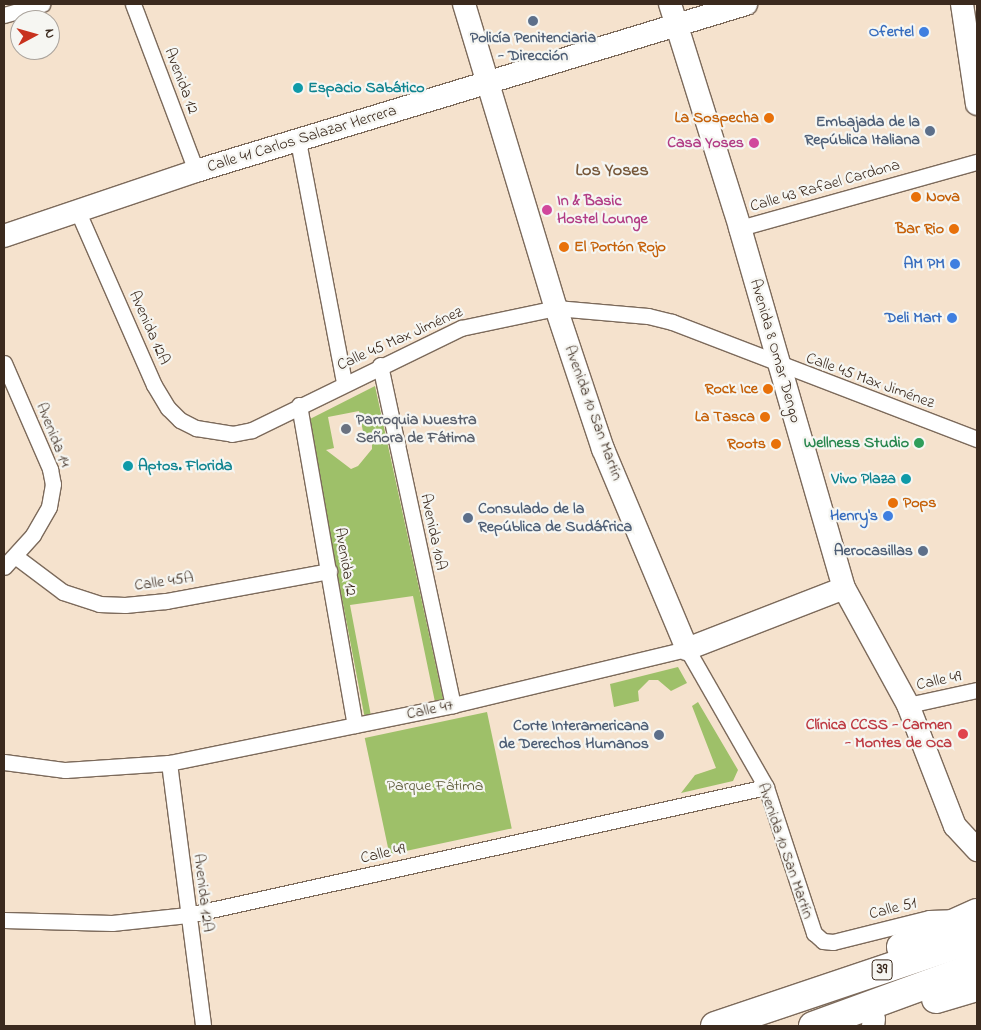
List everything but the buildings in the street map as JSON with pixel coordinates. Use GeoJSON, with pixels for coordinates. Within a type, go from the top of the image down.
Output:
{"type":"FeatureCollection","features":[{"type":"Feature","properties":{"kind":"highway","name":"39"},"geometry":{"type":"LineString","coordinates":[[715,1026],[787,1001],[976,921]]}},
{"type":"Feature","properties":{"kind":"highway","name":"39"},"geometry":{"type":"LineString","coordinates":[[813,1026],[977,966]]}},
{"type":"Feature","properties":{"kind":"highway"},"geometry":{"type":"LineString","coordinates":[[866,1024],[977,987]]}},
{"type":"Feature","properties":{"kind":"street"},"geometry":{"type":"LineString","coordinates":[[4,15],[42,4]]}},
{"type":"Feature","properties":{"kind":"street","name":"Avenida 12"},"geometry":{"type":"LineString","coordinates":[[133,4],[196,171]]}},
{"type":"Feature","properties":{"kind":"street","name":"Avenida 10 San Martín"},"geometry":{"type":"LineString","coordinates":[[464,4],[490,83],[556,308],[603,449],[687,649],[766,787],[814,934],[823,941]]}},
{"type":"Feature","properties":{"kind":"street","name":"Avenida 8 Omar Dengo"},"geometry":{"type":"LineString","coordinates":[[670,4],[740,228],[777,365],[844,588],[908,705],[955,826],[977,850]]}},
{"type":"Feature","properties":{"kind":"street","name":"Calle 41 Carlos Salazar Herrera"},"geometry":{"type":"LineString","coordinates":[[4,236],[196,171],[746,4]]}},
{"type":"Feature","properties":{"kind":"street"},"geometry":{"type":"LineString","coordinates":[[962,4],[977,104]]}},
{"type":"Feature","properties":{"kind":"street"},"geometry":{"type":"LineString","coordinates":[[298,140],[344,383]]}},
{"type":"Feature","properties":{"kind":"street","name":"Calle 43 Rafael Cardona"},"geometry":{"type":"LineString","coordinates":[[740,228],[977,162]]}},
{"type":"Feature","properties":{"kind":"street","name":"Avenida 12A"},"geometry":{"type":"LineString","coordinates":[[78,212],[168,408],[180,420],[196,428],[214,432]]}},
{"type":"Feature","properties":{"kind":"street","name":"Calle 45 Max Jiménez"},"geometry":{"type":"LineString","coordinates":[[214,432],[232,434],[252,430],[380,365],[461,328],[556,308],[648,316],[672,322],[777,365],[977,439]]}},
{"type":"Feature","properties":{"kind":"street","name":"Avenida 14"},"geometry":{"type":"LineString","coordinates":[[4,363],[50,469],[53,484],[49,507],[15,556],[4,567]]}},
{"type":"Feature","properties":{"kind":"street","name":"Avenida 10A"},"geometry":{"type":"LineString","coordinates":[[380,365],[453,705]]}},
{"type":"Feature","properties":{"kind":"street","name":"Avenida 12"},"geometry":{"type":"LineString","coordinates":[[299,406],[356,725]]}},
{"type":"Feature","properties":{"kind":"street","name":"Calle 45A"},"geometry":{"type":"LineString","coordinates":[[15,556],[63,592],[99,604],[116,605],[166,601],[329,571]]}},
{"type":"Feature","properties":{"kind":"street","name":"Calle 47"},"geometry":{"type":"LineString","coordinates":[[4,762],[65,770],[169,763],[453,705],[687,649],[844,588]]}},
{"type":"Feature","properties":{"kind":"street","name":"Calle 49"},"geometry":{"type":"LineString","coordinates":[[908,705],[977,690]]}},
{"type":"Feature","properties":{"kind":"street","name":"Avenida 12A"},"geometry":{"type":"LineString","coordinates":[[169,763],[203,1026]]}},
{"type":"Feature","properties":{"kind":"street","name":"Calle 49"},"geometry":{"type":"LineString","coordinates":[[4,920],[112,923],[188,915],[766,787]]}},
{"type":"Feature","properties":{"kind":"street","name":"Calle 51"},"geometry":{"type":"LineString","coordinates":[[823,941],[833,942],[929,918],[976,921]]}},
{"type":"Feature","properties":{"kind":"green space"},"geometry":{"type":"Polygon","coordinates":[[[375,386],[444,703],[365,719],[308,420],[375,386]],[[359,411],[328,417],[334,448],[326,450],[351,469],[358,466],[372,449],[372,442],[365,442],[359,411]],[[413,596],[350,605],[371,716],[435,702],[413,596]]]}},
{"type":"Feature","properties":{"kind":"green space"},"geometry":{"type":"Polygon","coordinates":[[[678,667],[687,683],[671,691],[658,680],[649,680],[638,691],[639,701],[614,707],[610,684],[678,667]]]}},
{"type":"Feature","properties":{"kind":"green space"},"geometry":{"type":"Polygon","coordinates":[[[698,702],[738,770],[733,781],[681,793],[695,775],[716,768],[692,706],[698,702]]]}},
{"type":"Feature","properties":{"kind":"green space","name":"Parque Fátima"},"geometry":{"type":"Polygon","coordinates":[[[487,712],[512,828],[389,854],[365,738],[487,712]]]}},
{"type":"Feature","properties":{"kind":"place","name":"Policía Penitenciaria - Dirección"},"geometry":{"type":"Point","coordinates":[533,21]}},
{"type":"Feature","properties":{"kind":"place","name":"Ofertel"},"geometry":{"type":"Point","coordinates":[924,32]}},
{"type":"Feature","properties":{"kind":"place","name":"Espacio Sabático"},"geometry":{"type":"Point","coordinates":[298,88]}},
{"type":"Feature","properties":{"kind":"place","name":"La Sospecha"},"geometry":{"type":"Point","coordinates":[769,118]}},
{"type":"Feature","properties":{"kind":"place","name":"Embajada de la República Italiana"},"geometry":{"type":"Point","coordinates":[930,131]}},
{"type":"Feature","properties":{"kind":"place","name":"Casa Yoses"},"geometry":{"type":"Point","coordinates":[754,143]}},
{"type":"Feature","properties":{"kind":"place","name":"Nova"},"geometry":{"type":"Point","coordinates":[916,197]}},
{"type":"Feature","properties":{"kind":"place","name":"In & Basic Hostel Lounge"},"geometry":{"type":"Point","coordinates":[547,210]}},
{"type":"Feature","properties":{"kind":"place","name":"Bar Rio"},"geometry":{"type":"Point","coordinates":[954,229]}},
{"type":"Feature","properties":{"kind":"place","name":"El Portón Rojo"},"geometry":{"type":"Point","coordinates":[564,247]}},
{"type":"Feature","properties":{"kind":"place","name":"AM PM"},"geometry":{"type":"Point","coordinates":[955,264]}},
{"type":"Feature","properties":{"kind":"place","name":"Deli Mart"},"geometry":{"type":"Point","coordinates":[952,318]}},
{"type":"Feature","properties":{"kind":"place","name":"Rock Ice"},"geometry":{"type":"Point","coordinates":[768,389]}},
{"type":"Feature","properties":{"kind":"place","name":"La Tasca"},"geometry":{"type":"Point","coordinates":[765,417]}},
{"type":"Feature","properties":{"kind":"place","name":"Parroquia Nuestra Señora de Fátima"},"geometry":{"type":"Point","coordinates":[346,429]}},
{"type":"Feature","properties":{"kind":"place","name":"Wellness Studio"},"geometry":{"type":"Point","coordinates":[919,443]}},
{"type":"Feature","properties":{"kind":"place","name":"Roots"},"geometry":{"type":"Point","coordinates":[776,444]}},
{"type":"Feature","properties":{"kind":"place","name":"Aptos. Florida"},"geometry":{"type":"Point","coordinates":[128,466]}},
{"type":"Feature","properties":{"kind":"place","name":"Vivo Plaza"},"geometry":{"type":"Point","coordinates":[906,479]}},
{"type":"Feature","properties":{"kind":"place","name":"Pops"},"geometry":{"type":"Point","coordinates":[893,503]}},
{"type":"Feature","properties":{"kind":"place","name":"Henry's"},"geometry":{"type":"Point","coordinates":[888,516]}},
{"type":"Feature","properties":{"kind":"place","name":"Consulado de la República de Sudáfrica"},"geometry":{"type":"Point","coordinates":[468,518]}},
{"type":"Feature","properties":{"kind":"place","name":"Aerocasillas"},"geometry":{"type":"Point","coordinates":[923,551]}},
{"type":"Feature","properties":{"kind":"place","name":"Clínica CCSS - Carmen - Montes de Oca"},"geometry":{"type":"Point","coordinates":[963,734]}},
{"type":"Feature","properties":{"kind":"place","name":"Corte Interamericana de Derechos Humanos"},"geometry":{"type":"Point","coordinates":[659,735]}},
{"type":"Feature","properties":{"kind":"district","name":"Los Yoses"},"geometry":{"type":"Point","coordinates":[612,171]}}]}
